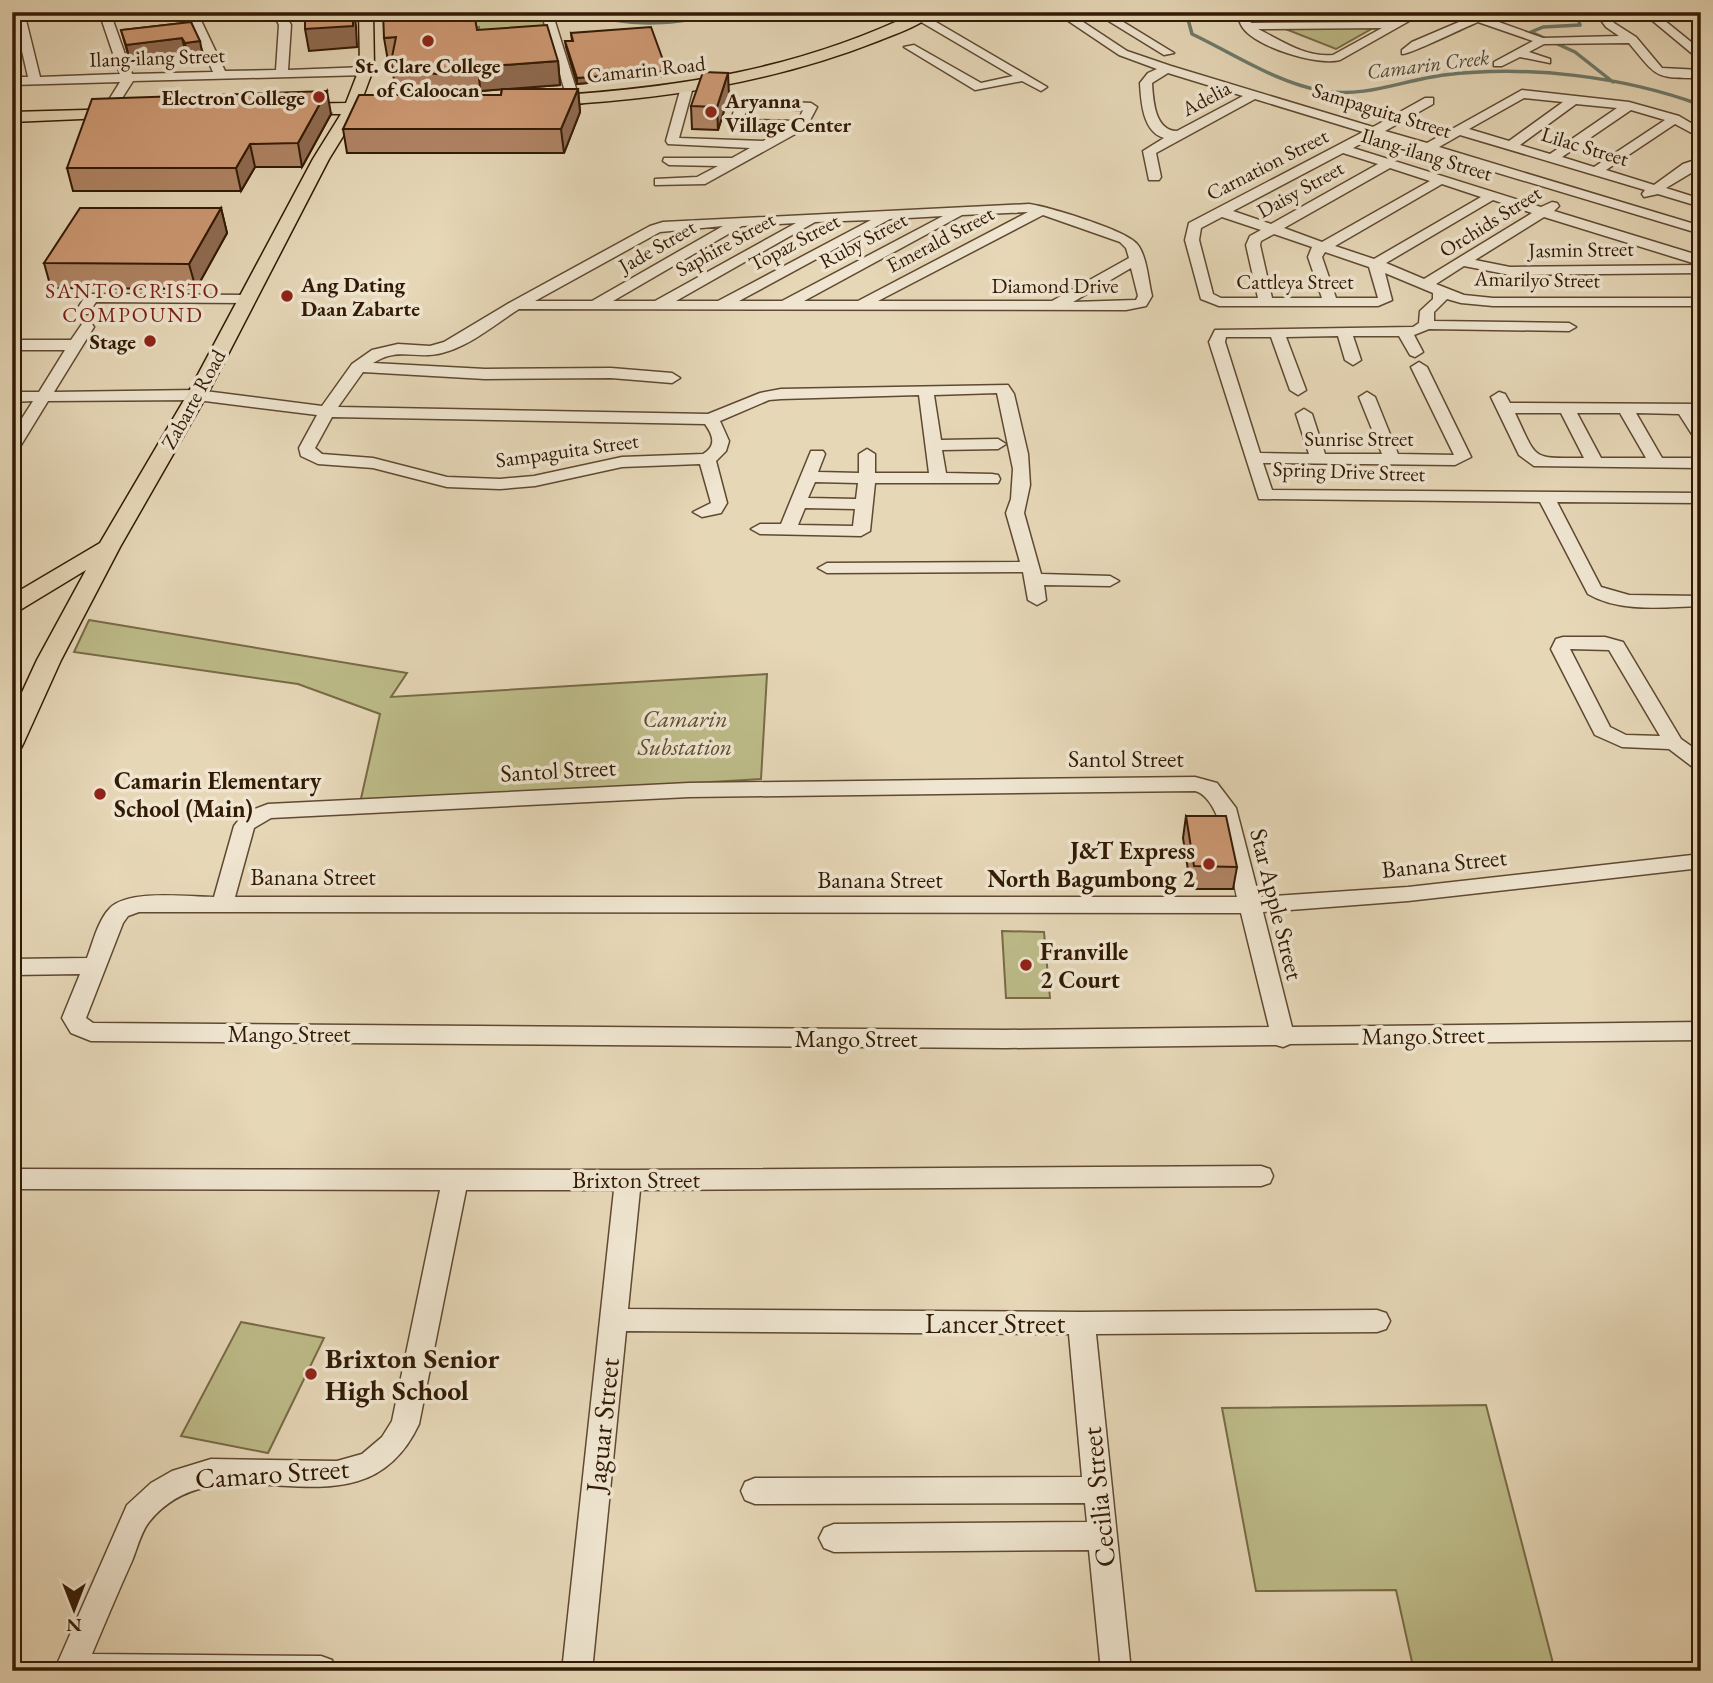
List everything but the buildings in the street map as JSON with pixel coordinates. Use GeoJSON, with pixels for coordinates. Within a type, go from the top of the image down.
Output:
{"type":"FeatureCollection","features":[{"type":"Feature","properties":{"kind":"main road","name":"Zabarte Road"},"geometry":{"type":"LineString","coordinates":[[12,742],[49,660],[109,547],[197,395],[352,107],[366,71],[369,54],[366,12]]}},
{"type":"Feature","properties":{"kind":"main road","name":"Camarin Road"},"geometry":{"type":"LineString","coordinates":[[532,101],[688,87],[782,69],[846,48],[925,15]]}},
{"type":"Feature","properties":{"kind":"main road"},"geometry":{"type":"LineString","coordinates":[[283,109],[409,105]]}},
{"type":"Feature","properties":{"kind":"main road"},"geometry":{"type":"LineString","coordinates":[[12,117],[139,113]]}},
{"type":"Feature","properties":{"kind":"main road"},"geometry":{"type":"LineString","coordinates":[[12,605],[109,547]]}},
{"type":"Feature","properties":{"kind":"street"},"geometry":{"type":"LineString","coordinates":[[18,12],[35,81]]}},
{"type":"Feature","properties":{"kind":"street"},"geometry":{"type":"LineString","coordinates":[[104,12],[126,83],[110,114]]}},
{"type":"Feature","properties":{"kind":"street"},"geometry":{"type":"LineString","coordinates":[[191,12],[221,76]]}},
{"type":"Feature","properties":{"kind":"street"},"geometry":{"type":"LineString","coordinates":[[278,12],[285,25],[282,74]]}},
{"type":"Feature","properties":{"kind":"street"},"geometry":{"type":"LineString","coordinates":[[546,12],[569,99]]}},
{"type":"Feature","properties":{"kind":"street"},"geometry":{"type":"LineString","coordinates":[[1063,15],[1096,12],[1168,53]]}},
{"type":"Feature","properties":{"kind":"street"},"geometry":{"type":"LineString","coordinates":[[1242,12],[1247,26],[1307,56],[1325,60],[1336,58],[1420,12]]}},
{"type":"Feature","properties":{"kind":"street"},"geometry":{"type":"LineString","coordinates":[[1454,12],[1542,41],[1632,38]]}},
{"type":"Feature","properties":{"kind":"street"},"geometry":{"type":"LineString","coordinates":[[1600,12],[1610,25],[1632,38],[1658,71],[1701,74]]}},
{"type":"Feature","properties":{"kind":"street"},"geometry":{"type":"LineString","coordinates":[[1647,12],[1689,44],[1701,58]]}},
{"type":"Feature","properties":{"kind":"street"},"geometry":{"type":"LineString","coordinates":[[1687,12],[1701,23]]}},
{"type":"Feature","properties":{"kind":"street"},"geometry":{"type":"LineString","coordinates":[[925,15],[954,37],[1041,88]]}},
{"type":"Feature","properties":{"kind":"street","name":"Sampaguita Street"},"geometry":{"type":"LineString","coordinates":[[1063,15],[1123,52],[1167,69],[1701,230]]}},
{"type":"Feature","properties":{"kind":"street"},"geometry":{"type":"LineString","coordinates":[[1406,52],[1416,44],[1478,18]]}},
{"type":"Feature","properties":{"kind":"street"},"geometry":{"type":"LineString","coordinates":[[1121,25],[1139,22]]}},
{"type":"Feature","properties":{"kind":"street"},"geometry":{"type":"LineString","coordinates":[[1247,26],[1396,25]]}},
{"type":"Feature","properties":{"kind":"street"},"geometry":{"type":"LineString","coordinates":[[954,37],[910,47],[979,86],[1025,77]]}},
{"type":"Feature","properties":{"kind":"street"},"geometry":{"type":"LineString","coordinates":[[1497,64],[1542,41]]}},
{"type":"Feature","properties":{"kind":"street"},"geometry":{"type":"LineString","coordinates":[[1518,53],[1546,61]]}},
{"type":"Feature","properties":{"kind":"street"},"geometry":{"type":"LineString","coordinates":[[1167,69],[1152,76],[1146,83],[1146,94],[1157,128],[1166,135],[1177,135]]}},
{"type":"Feature","properties":{"kind":"street","name":"Ilang-ilang Street"},"geometry":{"type":"LineString","coordinates":[[12,81],[126,83],[221,76],[366,71]]}},
{"type":"Feature","properties":{"kind":"street"},"geometry":{"type":"LineString","coordinates":[[688,87],[671,141],[767,145]]}},
{"type":"Feature","properties":{"kind":"street"},"geometry":{"type":"LineString","coordinates":[[1428,148],[1522,94],[1629,106],[1675,118],[1701,134]]}},
{"type":"Feature","properties":{"kind":"street","name":"Adelia"},"geometry":{"type":"LineString","coordinates":[[1154,177],[1149,151],[1254,95]]}},
{"type":"Feature","properties":{"kind":"street"},"geometry":{"type":"LineString","coordinates":[[1510,146],[1575,99]]}},
{"type":"Feature","properties":{"kind":"street","name":"Carnation Street"},"geometry":{"type":"LineString","coordinates":[[1212,300],[1206,296],[1192,231],[1194,226],[1429,100]]}},
{"type":"Feature","properties":{"kind":"street"},"geometry":{"type":"LineString","coordinates":[[660,182],[695,182],[802,125],[811,107],[742,104],[736,124],[802,125]]}},
{"type":"Feature","properties":{"kind":"street"},"geometry":{"type":"LineString","coordinates":[[1552,158],[1629,106]]}},
{"type":"Feature","properties":{"kind":"street"},"geometry":{"type":"LineString","coordinates":[[1596,171],[1675,118]]}},
{"type":"Feature","properties":{"kind":"street","name":"Lilac Street"},"geometry":{"type":"LineString","coordinates":[[1458,130],[1701,204]]}},
{"type":"Feature","properties":{"kind":"street","name":"Ilang-ilang Street"},"geometry":{"type":"LineString","coordinates":[[1342,149],[1701,261]]}},
{"type":"Feature","properties":{"kind":"street"},"geometry":{"type":"LineString","coordinates":[[669,161],[733,162]]}},
{"type":"Feature","properties":{"kind":"street","name":"Daisy Street"},"geometry":{"type":"LineString","coordinates":[[1266,303],[1253,245],[1255,239],[1388,164]]}},
{"type":"Feature","properties":{"kind":"street"},"geometry":{"type":"LineString","coordinates":[[1629,209],[1695,164],[1701,174]]}},
{"type":"Feature","properties":{"kind":"street"},"geometry":{"type":"LineString","coordinates":[[1331,303],[1315,257],[1316,251],[1440,180]]}},
{"type":"Feature","properties":{"kind":"street","name":"Orchids Street"},"geometry":{"type":"LineString","coordinates":[[1426,325],[1427,311],[1440,300],[1433,287],[1463,262],[1575,192]]}},
{"type":"Feature","properties":{"kind":"street"},"geometry":{"type":"LineString","coordinates":[[1375,264],[1492,196]]}},
{"type":"Feature","properties":{"kind":"street","name":"Diamond Drive"},"geometry":{"type":"LineString","coordinates":[[1042,210],[1125,239],[1133,247],[1145,296],[1140,303],[1126,306],[516,306],[661,227],[962,211],[1042,210]]}},
{"type":"Feature","properties":{"kind":"street","name":"Emerald Street"},"geometry":{"type":"LineString","coordinates":[[859,306],[1042,210]]}},
{"type":"Feature","properties":{"kind":"street","name":"Ruby Street"},"geometry":{"type":"LineString","coordinates":[[784,306],[962,211]]}},
{"type":"Feature","properties":{"kind":"street","name":"Amarilyo Street"},"geometry":{"type":"LineString","coordinates":[[1219,211],[1375,264],[1461,299],[1493,302],[1701,302]]}},
{"type":"Feature","properties":{"kind":"street","name":"Topaz Street"},"geometry":{"type":"LineString","coordinates":[[719,306],[889,216]]}},
{"type":"Feature","properties":{"kind":"street","name":"Saphire Street"},"geometry":{"type":"LineString","coordinates":[[657,306],[814,219]]}},
{"type":"Feature","properties":{"kind":"street","name":"Jade Street"},"geometry":{"type":"LineString","coordinates":[[594,306],[740,222]]}},
{"type":"Feature","properties":{"kind":"street"},"geometry":{"type":"LineString","coordinates":[[1054,306],[1137,260]]}},
{"type":"Feature","properties":{"kind":"street","name":"Jasmin Street"},"geometry":{"type":"LineString","coordinates":[[1463,262],[1510,271],[1701,269]]}},
{"type":"Feature","properties":{"kind":"street","name":"Cattleya Street"},"geometry":{"type":"LineString","coordinates":[[1212,300],[1266,303],[1378,302],[1385,300],[1385,296],[1375,264]]}},
{"type":"Feature","properties":{"kind":"street"},"geometry":{"type":"LineString","coordinates":[[12,447],[75,345],[91,298],[248,299]]}},
{"type":"Feature","properties":{"kind":"street"},"geometry":{"type":"LineString","coordinates":[[328,412],[357,367],[379,351],[395,348],[439,350],[516,306]]}},
{"type":"Feature","properties":{"kind":"street"},"geometry":{"type":"LineString","coordinates":[[1405,332],[1416,331],[1426,325],[1569,327]]}},
{"type":"Feature","properties":{"kind":"street","name":"Spring Drive Street"},"geometry":{"type":"LineString","coordinates":[[1405,332],[1228,332],[1217,336],[1265,495],[1701,498]]}},
{"type":"Feature","properties":{"kind":"street","name":"Sunrise Street"},"geometry":{"type":"LineString","coordinates":[[1254,458],[1455,460],[1463,457],[1405,332]]}},
{"type":"Feature","properties":{"kind":"street"},"geometry":{"type":"LineString","coordinates":[[1277,333],[1298,390]]}},
{"type":"Feature","properties":{"kind":"street"},"geometry":{"type":"LineString","coordinates":[[1345,333],[1353,360]]}},
{"type":"Feature","properties":{"kind":"street"},"geometry":{"type":"LineString","coordinates":[[12,345],[75,345]]}},
{"type":"Feature","properties":{"kind":"street"},"geometry":{"type":"LineString","coordinates":[[357,367],[485,374],[611,373],[672,377]]}},
{"type":"Feature","properties":{"kind":"street"},"geometry":{"type":"LineString","coordinates":[[12,397],[197,395],[328,412],[710,419],[766,396],[782,394],[926,391],[992,386],[1002,388],[1006,394],[1022,477],[1021,500],[1015,513],[1037,600]]}},
{"type":"Feature","properties":{"kind":"street"},"geometry":{"type":"LineString","coordinates":[[926,391],[938,479]]}},
{"type":"Feature","properties":{"kind":"street"},"geometry":{"type":"LineString","coordinates":[[1367,397],[1392,460]]}},
{"type":"Feature","properties":{"kind":"street"},"geometry":{"type":"LineString","coordinates":[[1701,409],[1566,408],[1502,402],[1527,455],[1540,463],[1701,463]]}},
{"type":"Feature","properties":{"kind":"street"},"geometry":{"type":"LineString","coordinates":[[1566,408],[1595,463]]}},
{"type":"Feature","properties":{"kind":"street"},"geometry":{"type":"LineString","coordinates":[[1625,408],[1657,463]]}},
{"type":"Feature","properties":{"kind":"street"},"geometry":{"type":"LineString","coordinates":[[1684,408],[1701,436]]}},
{"type":"Feature","properties":{"kind":"street","name":"Sampaguita Street"},"geometry":{"type":"LineString","coordinates":[[328,412],[307,448],[311,457],[373,463],[447,482],[519,484],[622,462],[707,458]]}},
{"type":"Feature","properties":{"kind":"street"},"geometry":{"type":"LineString","coordinates":[[1304,414],[1320,459]]}},
{"type":"Feature","properties":{"kind":"street"},"geometry":{"type":"LineString","coordinates":[[702,512],[715,509],[719,503],[707,458],[715,455],[722,441],[710,419]]}},
{"type":"Feature","properties":{"kind":"street"},"geometry":{"type":"LineString","coordinates":[[935,445],[998,444]]}},
{"type":"Feature","properties":{"kind":"street"},"geometry":{"type":"LineString","coordinates":[[788,529],[817,454]]}},
{"type":"Feature","properties":{"kind":"street"},"geometry":{"type":"LineString","coordinates":[[760,529],[861,531],[867,454]]}},
{"type":"Feature","properties":{"kind":"street"},"geometry":{"type":"LineString","coordinates":[[1540,463],[1550,496],[1594,590],[1600,595],[1619,599],[1701,601]]}},
{"type":"Feature","properties":{"kind":"street"},"geometry":{"type":"LineString","coordinates":[[810,477],[992,480]]}},
{"type":"Feature","properties":{"kind":"street"},"geometry":{"type":"LineString","coordinates":[[799,503],[865,504]]}},
{"type":"Feature","properties":{"kind":"street"},"geometry":{"type":"LineString","coordinates":[[827,568],[1031,573],[1110,581]]}},
{"type":"Feature","properties":{"kind":"street"},"geometry":{"type":"LineString","coordinates":[[1674,743],[1622,741],[1602,731],[1560,649],[1563,643],[1605,643],[1616,646],[1674,743],[1701,763]]}},
{"type":"Feature","properties":{"kind":"street","name":"Santol Street"},"geometry":{"type":"LineString","coordinates":[[223,902],[244,826],[251,818],[268,811],[689,790],[1177,782],[1210,788]]}},
{"type":"Feature","properties":{"kind":"street","name":"Star Apple Street"},"geometry":{"type":"LineString","coordinates":[[1210,788],[1221,798],[1226,808],[1283,1038]]}},
{"type":"Feature","properties":{"kind":"street","name":"Banana Street"},"geometry":{"type":"LineString","coordinates":[[94,966],[113,920],[128,906],[144,903],[1252,905],[1408,894],[1701,861]]}},
{"type":"Feature","properties":{"kind":"street"},"geometry":{"type":"LineString","coordinates":[[12,967],[94,966]]}},
{"type":"Feature","properties":{"kind":"street","name":"Mango Street"},"geometry":{"type":"LineString","coordinates":[[94,966],[75,1014],[76,1024],[90,1032],[992,1039],[1283,1038],[1701,1031]]}},
{"type":"Feature","properties":{"kind":"street","name":"Brixton Street"},"geometry":{"type":"LineString","coordinates":[[12,1179],[628,1180],[1261,1176]]}},
{"type":"Feature","properties":{"kind":"street","name":"Camaro Street"},"geometry":{"type":"LineString","coordinates":[[69,1670],[137,1514],[161,1492],[182,1480],[211,1472],[337,1474],[371,1464],[392,1446],[405,1424],[455,1180]]}},
{"type":"Feature","properties":{"kind":"street","name":"Jaguar Street"},"geometry":{"type":"LineString","coordinates":[[577,1671],[628,1180]]}},
{"type":"Feature","properties":{"kind":"street","name":"Lancer Street"},"geometry":{"type":"LineString","coordinates":[[613,1320],[1081,1323],[1377,1321]]}},
{"type":"Feature","properties":{"kind":"street","name":"Cecilia Street"},"geometry":{"type":"LineString","coordinates":[[1081,1323],[1116,1671]]}},
{"type":"Feature","properties":{"kind":"street"},"geometry":{"type":"LineString","coordinates":[[755,1491],[1097,1490]]}},
{"type":"Feature","properties":{"kind":"street"},"geometry":{"type":"LineString","coordinates":[[834,1538],[1102,1536]]}},
{"type":"Feature","properties":{"kind":"street"},"geometry":{"type":"LineString","coordinates":[[69,1670],[321,1671]]}},
{"type":"Feature","properties":{"kind":"green space"},"geometry":{"type":"Polygon","coordinates":[[[447,12],[572,12],[586,19],[553,20],[560,46],[480,52],[479,27],[448,28],[447,12]]]}},
{"type":"Feature","properties":{"kind":"green space"},"geometry":{"type":"Polygon","coordinates":[[[1283,28],[1373,28],[1336,49],[1283,28]]]}},
{"type":"Feature","properties":{"kind":"green space","name":"Camarin Substation"},"geometry":{"type":"Polygon","coordinates":[[[89,620],[407,673],[391,697],[767,674],[761,779],[360,803],[380,714],[298,684],[74,652],[89,620]]]}},
{"type":"Feature","properties":{"kind":"green space","name":"Franville 2 Court"},"geometry":{"type":"Polygon","coordinates":[[[1002,931],[1044,932],[1050,998],[1006,998],[1002,931]]]}},
{"type":"Feature","properties":{"kind":"green space"},"geometry":{"type":"Polygon","coordinates":[[[241,1322],[324,1338],[268,1453],[181,1436],[241,1322]]]}},
{"type":"Feature","properties":{"kind":"green space"},"geometry":{"type":"Polygon","coordinates":[[[1486,1405],[1555,1671],[1414,1671],[1396,1590],[1256,1591],[1222,1408],[1486,1405]]]}},
{"type":"Feature","properties":{"kind":"waterway","name":"Camarin Creek"},"geometry":{"type":"LineString","coordinates":[[583,12],[637,23],[673,22],[727,12]]}},
{"type":"Feature","properties":{"kind":"waterway","name":"Camarin Creek"},"geometry":{"type":"LineString","coordinates":[[1186,12],[1192,34],[1272,75],[1323,91],[1354,92],[1429,77],[1476,72],[1541,72],[1612,81]]}},
{"type":"Feature","properties":{"kind":"waterway"},"geometry":{"type":"LineString","coordinates":[[1558,12],[1578,19],[1580,25],[1543,27],[1531,32],[1575,52],[1612,81]]}},
{"type":"Feature","properties":{"kind":"waterway","name":"Camarin Creek"},"geometry":{"type":"LineString","coordinates":[[1612,81],[1701,105]]}},
{"type":"Feature","properties":{"kind":"place","name":"St. Clare College of Caloocan"},"geometry":{"type":"Point","coordinates":[428,41]}},
{"type":"Feature","properties":{"kind":"place","name":"Electron College"},"geometry":{"type":"Point","coordinates":[319,97]}},
{"type":"Feature","properties":{"kind":"place","name":"Aryanna Village Center"},"geometry":{"type":"Point","coordinates":[711,112]}},
{"type":"Feature","properties":{"kind":"place","name":"Ang Dating Daan Zabarte"},"geometry":{"type":"Point","coordinates":[287,296]}},
{"type":"Feature","properties":{"kind":"place","name":"Stage"},"geometry":{"type":"Point","coordinates":[150,341]}},
{"type":"Feature","properties":{"kind":"place","name":"Camarin Elementary School (Main)"},"geometry":{"type":"Point","coordinates":[100,794]}},
{"type":"Feature","properties":{"kind":"place","name":"J&T Express North Bagumbong 2"},"geometry":{"type":"Point","coordinates":[1209,864]}},
{"type":"Feature","properties":{"kind":"place","name":"Franville 2 Court"},"geometry":{"type":"Point","coordinates":[1026,965]}},
{"type":"Feature","properties":{"kind":"place","name":"Brixton Senior High School"},"geometry":{"type":"Point","coordinates":[311,1374]}},
{"type":"Feature","properties":{"kind":"district","name":"SANTO CRISTO COMPOUND"},"geometry":{"type":"Point","coordinates":[133,302]}}]}
